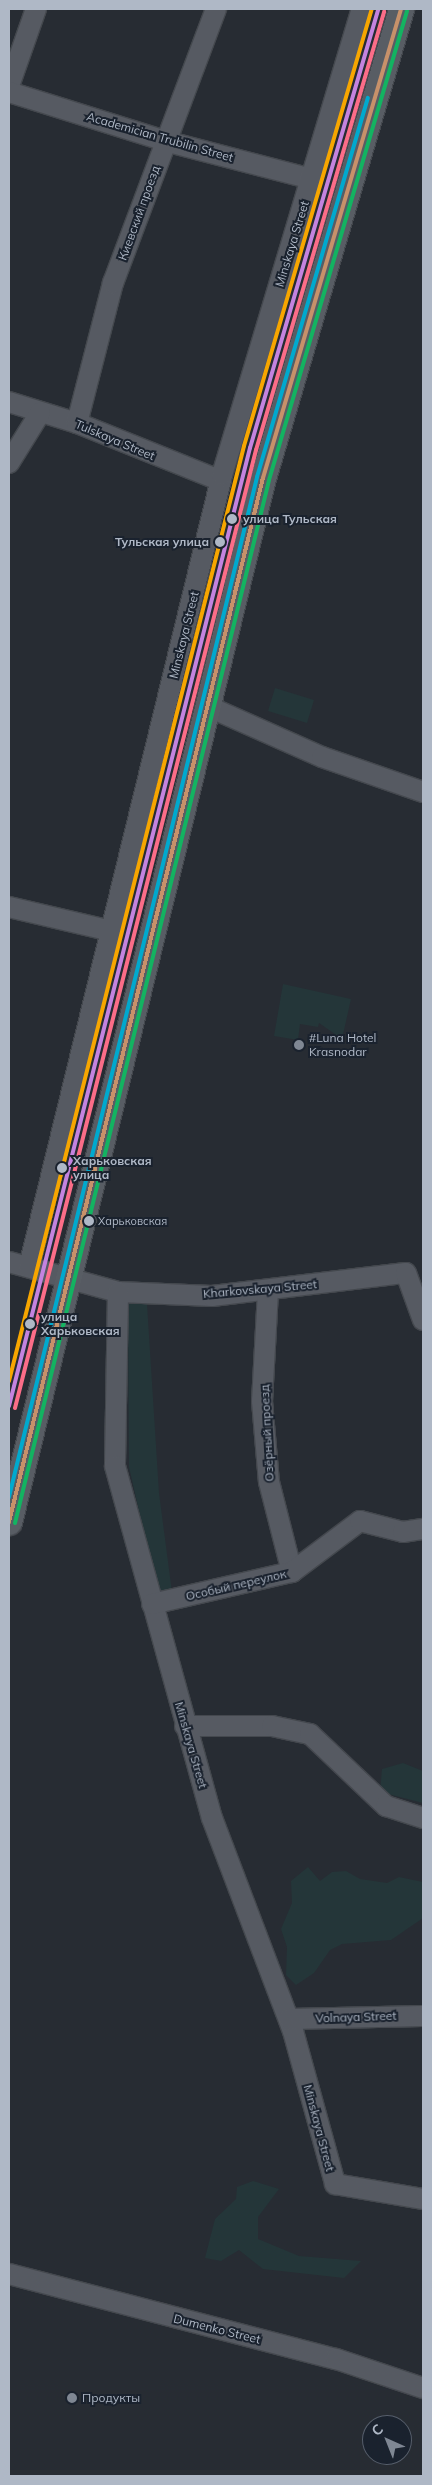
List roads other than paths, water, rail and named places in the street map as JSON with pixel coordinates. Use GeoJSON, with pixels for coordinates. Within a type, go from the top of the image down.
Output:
{"type":"FeatureCollection","features":[{"type":"Feature","properties":{"kind":"main road"},"geometry":{"type":"LineString","coordinates":[[9,1522],[72,1278],[207,706],[263,478],[401,9]]}},
{"type":"Feature","properties":{"kind":"street"},"geometry":{"type":"LineString","coordinates":[[9,86],[36,9]]}},
{"type":"Feature","properties":{"kind":"street","name":"Киевский проезд"},"geometry":{"type":"LineString","coordinates":[[77,423],[113,283],[216,9]]}},
{"type":"Feature","properties":{"kind":"street","name":"Minskaya Street"},"geometry":{"type":"LineString","coordinates":[[29,1267],[221,481],[362,9]]}},
{"type":"Feature","properties":{"kind":"street","name":"Academician Trubilin Street"},"geometry":{"type":"LineString","coordinates":[[9,92],[165,141],[312,179]]}},
{"type":"Feature","properties":{"kind":"street","name":"Tulskaya Street"},"geometry":{"type":"LineString","coordinates":[[9,402],[77,423],[221,481]]}},
{"type":"Feature","properties":{"kind":"street"},"geometry":{"type":"LineString","coordinates":[[9,463],[40,412]]}},
{"type":"Feature","properties":{"kind":"street"},"geometry":{"type":"LineString","coordinates":[[207,706],[322,757],[423,792]]}},
{"type":"Feature","properties":{"kind":"street"},"geometry":{"type":"LineString","coordinates":[[9,907],[111,931]]}},
{"type":"Feature","properties":{"kind":"street","name":"Kharkovskaya Street"},"geometry":{"type":"LineString","coordinates":[[9,1262],[118,1292],[212,1296],[268,1291],[406,1273],[423,1320]]}},
{"type":"Feature","properties":{"kind":"street","name":"Озёрный проезд"},"geometry":{"type":"LineString","coordinates":[[268,1291],[262,1401],[269,1482],[292,1572]]}},
{"type":"Feature","properties":{"kind":"street","name":"Minskaya Street"},"geometry":{"type":"LineString","coordinates":[[118,1292],[115,1466],[185,1726],[212,1818],[289,2019],[335,2184],[423,2199]]}},
{"type":"Feature","properties":{"kind":"street","name":"Особый переулок"},"geometry":{"type":"LineString","coordinates":[[152,1604],[292,1572],[360,1521],[403,1532],[423,1529]]}},
{"type":"Feature","properties":{"kind":"street"},"geometry":{"type":"LineString","coordinates":[[185,1726],[272,1726],[310,1734],[386,1806],[423,1818]]}},
{"type":"Feature","properties":{"kind":"street","name":"Volnaya Street"},"geometry":{"type":"LineString","coordinates":[[289,2019],[423,2016]]}},
{"type":"Feature","properties":{"kind":"street","name":"Dumenko Street"},"geometry":{"type":"LineString","coordinates":[[9,2274],[336,2359],[423,2388]]}},
{"type":"Feature","properties":{"kind":"place","name":"улица Тульская"},"geometry":{"type":"Point","coordinates":[232,519]}},
{"type":"Feature","properties":{"kind":"place","name":"Тульская улица"},"geometry":{"type":"Point","coordinates":[220,542]}},
{"type":"Feature","properties":{"kind":"place","name":"#Luna Hotel Krasnodar"},"geometry":{"type":"Point","coordinates":[299,1045]}},
{"type":"Feature","properties":{"kind":"place","name":"Харьковская улица"},"geometry":{"type":"Point","coordinates":[62,1168]}},
{"type":"Feature","properties":{"kind":"place","name":"Харьковская"},"geometry":{"type":"Point","coordinates":[89,1221]}},
{"type":"Feature","properties":{"kind":"place","name":"улица Харьковская"},"geometry":{"type":"Point","coordinates":[30,1324]}},
{"type":"Feature","properties":{"kind":"place","name":"Продукты"},"geometry":{"type":"Point","coordinates":[72,2398]}}]}
